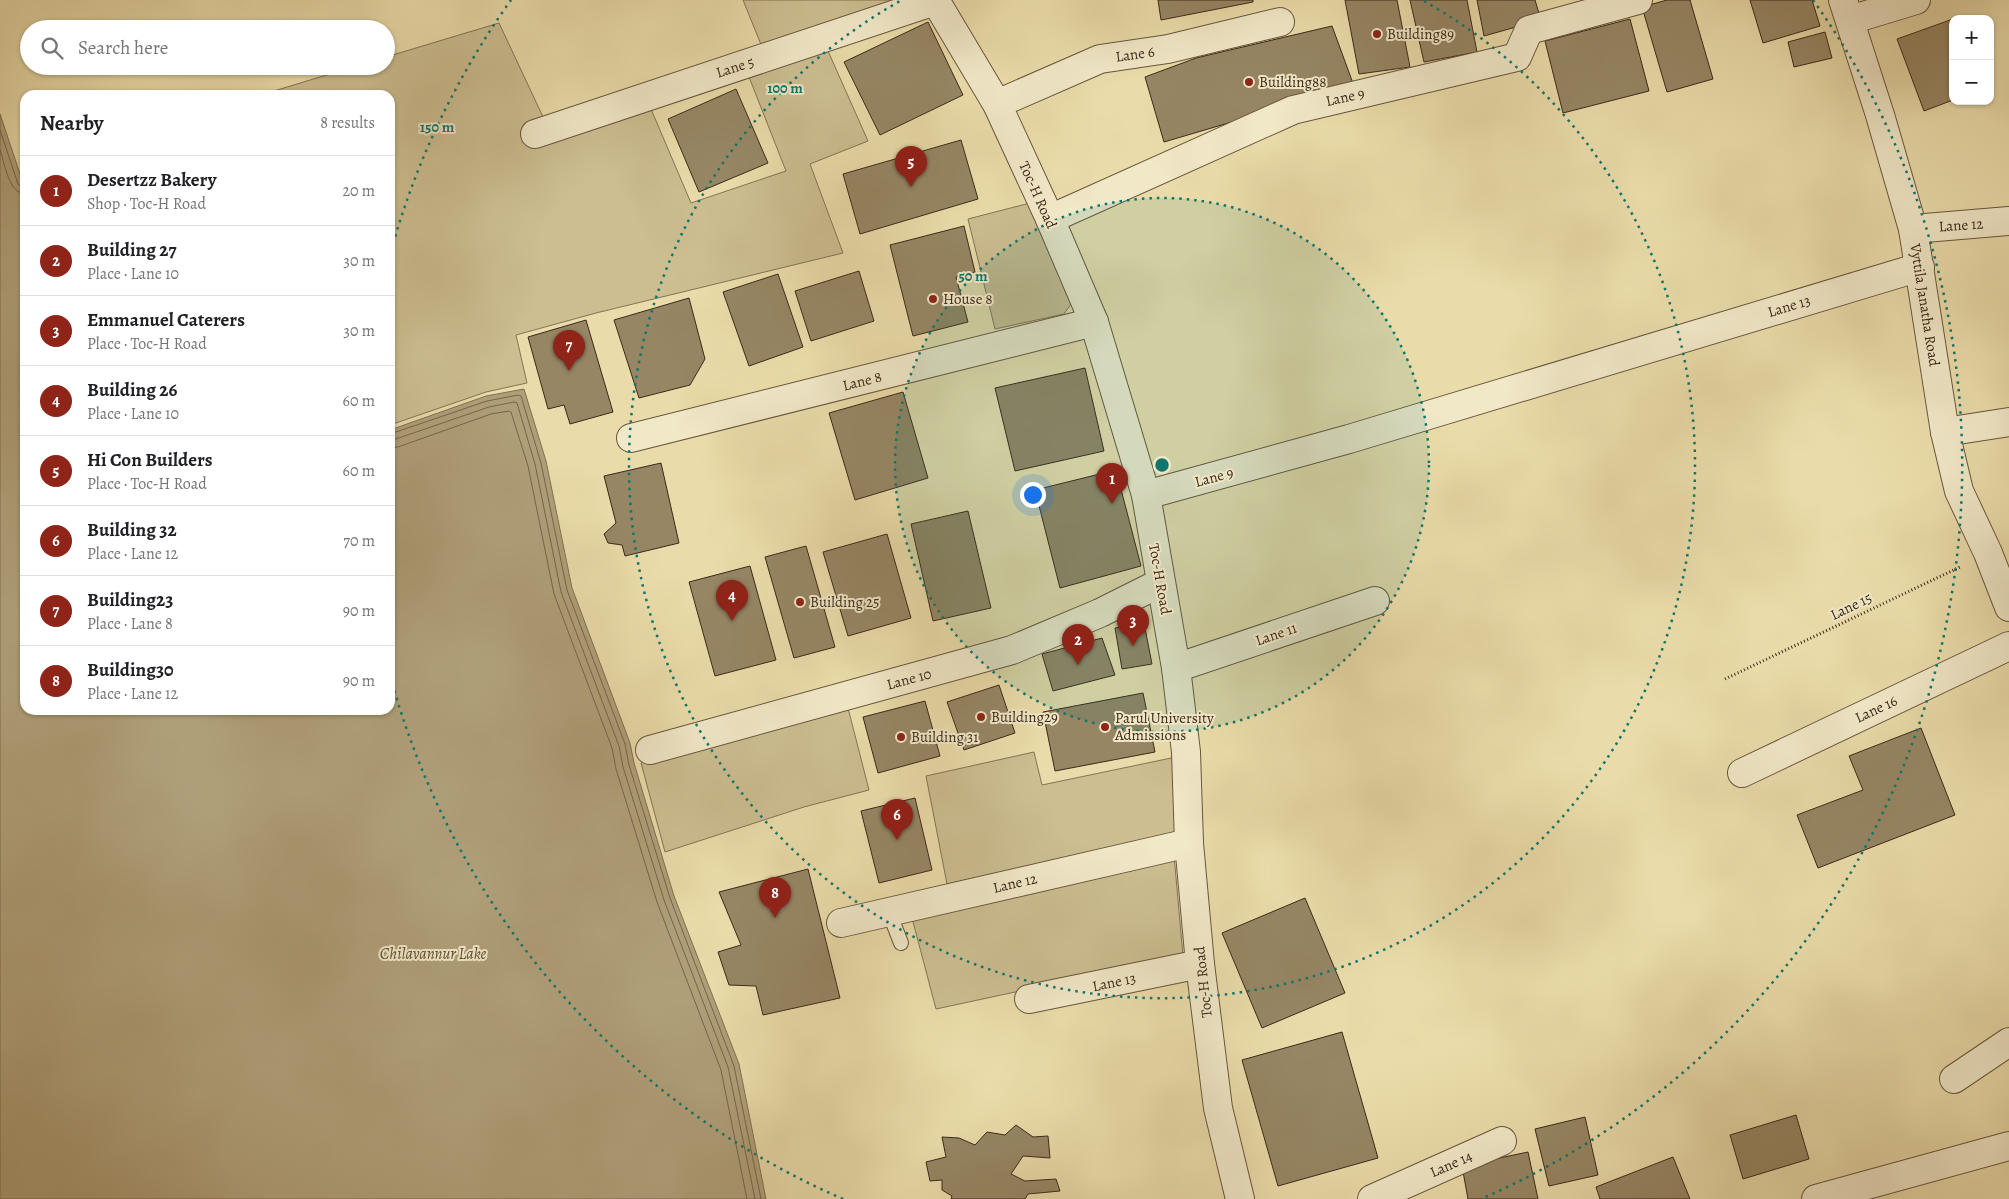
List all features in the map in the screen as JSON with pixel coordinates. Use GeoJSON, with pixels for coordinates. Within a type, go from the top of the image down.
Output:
{"type":"FeatureCollection","features":[{"type":"Feature","properties":{"kind":"street","name":"Toc-H Road"},"geometry":{"type":"LineString","coordinates":[[935,0],[996,104],[1050,219],[1094,322],[1146,496],[1176,668],[1186,752],[1189,843],[1200,964],[1218,1108],[1240,1199]]}},
{"type":"Feature","properties":{"kind":"street","name":"Lane 5"},"geometry":{"type":"LineString","coordinates":[[535,134],[935,0]]}},
{"type":"Feature","properties":{"kind":"street","name":"Lane 9"},"geometry":{"type":"LineString","coordinates":[[1050,219],[1293,110],[1517,57],[1529,30],[1638,0]]}},
{"type":"Feature","properties":{"kind":"street"},"geometry":{"type":"LineString","coordinates":[[1847,10],[1916,0]]}},
{"type":"Feature","properties":{"kind":"street","name":"Vyttila Janatha Road"},"geometry":{"type":"LineString","coordinates":[[1847,10],[1913,229],[1945,432],[1959,491],[1988,553],[2009,607]]}},
{"type":"Feature","properties":{"kind":"street","name":"Lane 6"},"geometry":{"type":"LineString","coordinates":[[996,104],[1100,59],[1168,49],[1280,22]]}},
{"type":"Feature","properties":{"kind":"street","name":"Lane 12"},"geometry":{"type":"LineString","coordinates":[[1913,229],[2009,221]]}},
{"type":"Feature","properties":{"kind":"street","name":"Lane 13"},"geometry":{"type":"LineString","coordinates":[[1657,346],[1920,266]]}},
{"type":"Feature","properties":{"kind":"street","name":"Lane 8"},"geometry":{"type":"LineString","coordinates":[[631,438],[1094,322]]}},
{"type":"Feature","properties":{"kind":"street","name":"Lane 9"},"geometry":{"type":"LineString","coordinates":[[1146,496],[1349,439],[1657,346]]}},
{"type":"Feature","properties":{"kind":"street"},"geometry":{"type":"LineString","coordinates":[[1945,432],[2009,422]]}},
{"type":"Feature","properties":{"kind":"street","name":"Lane 10"},"geometry":{"type":"LineString","coordinates":[[650,750],[1012,650],[1100,614],[1160,583]]}},
{"type":"Feature","properties":{"kind":"street","name":"Lane 11"},"geometry":{"type":"LineString","coordinates":[[1176,668],[1375,601]]}},
{"type":"Feature","properties":{"kind":"street","name":"Lane 16"},"geometry":{"type":"LineString","coordinates":[[1742,773],[2009,646]]}},
{"type":"Feature","properties":{"kind":"street","name":"Lane 12"},"geometry":{"type":"LineString","coordinates":[[841,923],[1189,843]]}},
{"type":"Feature","properties":{"kind":"street","name":"Lane 13"},"geometry":{"type":"LineString","coordinates":[[1029,999],[1200,964]]}},
{"type":"Feature","properties":{"kind":"street"},"geometry":{"type":"LineString","coordinates":[[1954,1079],[2009,1042]]}},
{"type":"Feature","properties":{"kind":"street","name":"Lane 14"},"geometry":{"type":"LineString","coordinates":[[1372,1199],[1502,1141]]}},
{"type":"Feature","properties":{"kind":"street"},"geometry":{"type":"LineString","coordinates":[[1816,1199],[2009,1146]]}},
{"type":"Feature","properties":{"kind":"lane"},"geometry":{"type":"LineString","coordinates":[[889,912],[901,943]]}},
{"type":"Feature","properties":{"kind":"path","name":"Lane 15"},"geometry":{"type":"LineString","coordinates":[[1725,679],[1988,553]]}},
{"type":"Feature","properties":{"kind":"shaded area"},"geometry":{"type":"Polygon","coordinates":[[[743,0],[898,0],[762,47],[743,0]]]}},
{"type":"Feature","properties":{"kind":"shaded area"},"geometry":{"type":"Polygon","coordinates":[[[499,23],[544,119],[522,127],[531,147],[651,109],[691,203],[786,171],[749,77],[828,51],[868,141],[810,164],[843,253],[596,313],[516,335],[527,383],[486,392],[395,423],[395,90],[277,90],[327,75],[395,75],[395,54],[499,23]]]}},
{"type":"Feature","properties":{"kind":"shaded area"},"geometry":{"type":"Polygon","coordinates":[[[1030,203],[1074,300],[1064,314],[995,329],[968,219],[1030,203]]]}},
{"type":"Feature","properties":{"kind":"shaded area"},"geometry":{"type":"Polygon","coordinates":[[[848,708],[869,790],[804,807],[665,852],[641,763],[848,708]]]}},
{"type":"Feature","properties":{"kind":"shaded area"},"geometry":{"type":"Polygon","coordinates":[[[1034,752],[1042,785],[1176,757],[1176,833],[947,884],[926,776],[1034,752]]]}},
{"type":"Feature","properties":{"kind":"shaded area"},"geometry":{"type":"Polygon","coordinates":[[[1174,855],[1183,956],[936,1009],[912,918],[1174,855]]]}},
{"type":"Feature","properties":{"kind":"water","name":"Chilavannur Lake"},"geometry":{"type":"Polygon","coordinates":[[[0,114],[20,174],[20,715],[395,715],[395,428],[486,396],[524,389],[546,461],[572,588],[630,743],[634,763],[674,896],[739,1064],[766,1199],[0,1199],[0,114]]]}},
{"type":"Feature","properties":{"kind":"building"},"geometry":{"type":"Polygon","coordinates":[[[1158,0],[1253,0],[1253,2],[1161,20],[1158,0]]]}},
{"type":"Feature","properties":{"kind":"building","name":"Building89"},"geometry":{"type":"Polygon","coordinates":[[[1345,0],[1397,0],[1410,67],[1359,74],[1345,0]]]}},
{"type":"Feature","properties":{"kind":"building"},"geometry":{"type":"Polygon","coordinates":[[[1410,0],[1467,0],[1477,52],[1424,62],[1410,0]]]}},
{"type":"Feature","properties":{"kind":"building"},"geometry":{"type":"Polygon","coordinates":[[[1477,0],[1535,0],[1541,20],[1484,36],[1477,0]]]}},
{"type":"Feature","properties":{"kind":"building"},"geometry":{"type":"Polygon","coordinates":[[[1667,0],[1690,0],[1713,79],[1667,92],[1642,7],[1667,0]]]}},
{"type":"Feature","properties":{"kind":"building"},"geometry":{"type":"Polygon","coordinates":[[[1750,0],[1812,0],[1820,26],[1763,43],[1750,0]]]}},
{"type":"Feature","properties":{"kind":"building"},"geometry":{"type":"Polygon","coordinates":[[[1630,19],[1649,91],[1563,113],[1545,41],[1630,19]]]}},
{"type":"Feature","properties":{"kind":"building"},"geometry":{"type":"Polygon","coordinates":[[[1949,20],[1949,102],[1924,111],[1897,39],[1949,20]]]}},
{"type":"Feature","properties":{"kind":"building"},"geometry":{"type":"Polygon","coordinates":[[[928,22],[963,95],[880,135],[844,62],[928,22]]]}},
{"type":"Feature","properties":{"kind":"building","name":"Building88"},"geometry":{"type":"Polygon","coordinates":[[[1332,26],[1354,86],[1164,142],[1145,77],[1196,58],[1332,26]]]}},
{"type":"Feature","properties":{"kind":"building"},"geometry":{"type":"Polygon","coordinates":[[[1825,32],[1832,58],[1794,67],[1788,42],[1825,32]]]}},
{"type":"Feature","properties":{"kind":"building"},"geometry":{"type":"Polygon","coordinates":[[[736,89],[768,163],[699,192],[668,119],[736,89]]]}},
{"type":"Feature","properties":{"kind":"building"},"geometry":{"type":"Polygon","coordinates":[[[961,140],[978,199],[860,234],[843,174],[961,140]]]}},
{"type":"Feature","properties":{"kind":"building","name":"House 8"},"geometry":{"type":"Polygon","coordinates":[[[964,226],[975,272],[956,277],[968,322],[913,336],[890,245],[964,226]]]}},
{"type":"Feature","properties":{"kind":"building"},"geometry":{"type":"Polygon","coordinates":[[[859,271],[874,321],[811,341],[795,291],[859,271]]]}},
{"type":"Feature","properties":{"kind":"building"},"geometry":{"type":"Polygon","coordinates":[[[778,274],[803,347],[749,366],[723,292],[778,274]]]}},
{"type":"Feature","properties":{"kind":"building"},"geometry":{"type":"Polygon","coordinates":[[[689,298],[705,359],[690,385],[639,398],[614,320],[689,298]]]}},
{"type":"Feature","properties":{"kind":"building"},"geometry":{"type":"Polygon","coordinates":[[[586,320],[613,412],[570,424],[564,405],[548,409],[528,337],[586,320]]]}},
{"type":"Feature","properties":{"kind":"building"},"geometry":{"type":"Polygon","coordinates":[[[1085,368],[1104,451],[1015,471],[995,388],[1085,368]]]}},
{"type":"Feature","properties":{"kind":"building"},"geometry":{"type":"Polygon","coordinates":[[[903,392],[928,478],[855,500],[829,413],[903,392]]]}},
{"type":"Feature","properties":{"kind":"building"},"geometry":{"type":"Polygon","coordinates":[[[661,463],[679,543],[625,556],[622,545],[608,543],[604,534],[616,523],[604,476],[661,463]]]}},
{"type":"Feature","properties":{"kind":"building"},"geometry":{"type":"Polygon","coordinates":[[[1116,470],[1141,566],[1060,588],[1035,490],[1116,470]]]}},
{"type":"Feature","properties":{"kind":"building"},"geometry":{"type":"Polygon","coordinates":[[[968,511],[991,608],[933,621],[911,524],[968,511]]]}},
{"type":"Feature","properties":{"kind":"building"},"geometry":{"type":"Polygon","coordinates":[[[887,534],[911,618],[848,636],[823,552],[887,534]]]}},
{"type":"Feature","properties":{"kind":"building","name":"Building 25"},"geometry":{"type":"Polygon","coordinates":[[[806,546],[835,647],[794,658],[765,557],[806,546]]]}},
{"type":"Feature","properties":{"kind":"building"},"geometry":{"type":"Polygon","coordinates":[[[750,566],[776,660],[715,676],[689,582],[750,566]]]}},
{"type":"Feature","properties":{"kind":"building"},"geometry":{"type":"Polygon","coordinates":[[[1144,623],[1152,664],[1122,669],[1115,628],[1144,623]]]}},
{"type":"Feature","properties":{"kind":"building"},"geometry":{"type":"Polygon","coordinates":[[[1102,638],[1115,675],[1053,691],[1042,654],[1102,638]]]}},
{"type":"Feature","properties":{"kind":"building","name":"Building29"},"geometry":{"type":"Polygon","coordinates":[[[999,685],[1015,733],[964,750],[947,702],[999,685]]]}},
{"type":"Feature","properties":{"kind":"building"},"geometry":{"type":"Polygon","coordinates":[[[1143,693],[1155,752],[1055,771],[1043,712],[1143,693]]]}},
{"type":"Feature","properties":{"kind":"building","name":"Building 31"},"geometry":{"type":"Polygon","coordinates":[[[925,701],[940,756],[878,773],[863,717],[925,701]]]}},
{"type":"Feature","properties":{"kind":"building"},"geometry":{"type":"Polygon","coordinates":[[[1921,728],[1955,815],[1818,868],[1797,815],[1863,790],[1849,756],[1921,728]]]}},
{"type":"Feature","properties":{"kind":"building"},"geometry":{"type":"Polygon","coordinates":[[[915,798],[932,870],[879,883],[861,811],[915,798]]]}},
{"type":"Feature","properties":{"kind":"building"},"geometry":{"type":"Polygon","coordinates":[[[808,869],[840,998],[763,1015],[756,986],[729,985],[718,952],[741,945],[719,892],[808,869]]]}},
{"type":"Feature","properties":{"kind":"building"},"geometry":{"type":"Polygon","coordinates":[[[1305,898],[1345,993],[1262,1028],[1222,933],[1305,898]]]}},
{"type":"Feature","properties":{"kind":"building"},"geometry":{"type":"Polygon","coordinates":[[[1342,1032],[1378,1158],[1278,1186],[1242,1060],[1342,1032]]]}},
{"type":"Feature","properties":{"kind":"building"},"geometry":{"type":"Polygon","coordinates":[[[1796,1115],[1809,1159],[1743,1179],[1730,1135],[1796,1115]]]}},
{"type":"Feature","properties":{"kind":"building"},"geometry":{"type":"Polygon","coordinates":[[[1585,1117],[1598,1175],[1549,1186],[1535,1129],[1585,1117]]]}},
{"type":"Feature","properties":{"kind":"building"},"geometry":{"type":"Polygon","coordinates":[[[1016,1125],[1033,1137],[1048,1136],[1050,1158],[1023,1156],[1011,1174],[1025,1181],[1056,1179],[1060,1191],[1028,1194],[1025,1199],[951,1199],[952,1196],[942,1190],[942,1180],[930,1181],[926,1162],[946,1157],[942,1137],[959,1138],[975,1145],[987,1132],[1005,1135],[1016,1125]]]}},
{"type":"Feature","properties":{"kind":"building"},"geometry":{"type":"Polygon","coordinates":[[[1528,1152],[1538,1199],[1468,1199],[1462,1166],[1528,1152]]]}},
{"type":"Feature","properties":{"kind":"building"},"geometry":{"type":"Polygon","coordinates":[[[1673,1157],[1690,1199],[1600,1199],[1596,1187],[1673,1157]]]}},
{"type":"Feature","properties":{"kind":"place","name":"Building89"},"geometry":{"type":"Point","coordinates":[1377,34]}},
{"type":"Feature","properties":{"kind":"place","name":"Building88"},"geometry":{"type":"Point","coordinates":[1249,82]}},
{"type":"Feature","properties":{"kind":"place","name":"Hi Con Builders"},"geometry":{"type":"Point","coordinates":[911,187]}},
{"type":"Feature","properties":{"kind":"place","name":"House 8"},"geometry":{"type":"Point","coordinates":[933,299]}},
{"type":"Feature","properties":{"kind":"place","name":"Building23"},"geometry":{"type":"Point","coordinates":[569,371]}},
{"type":"Feature","properties":{"kind":"place","name":"Desertzz Bakery"},"geometry":{"type":"Point","coordinates":[1112,504]}},
{"type":"Feature","properties":{"kind":"place","name":"Building 25"},"geometry":{"type":"Point","coordinates":[800,602]}},
{"type":"Feature","properties":{"kind":"place","name":"Building 26"},"geometry":{"type":"Point","coordinates":[732,621]}},
{"type":"Feature","properties":{"kind":"place","name":"Emmanuel Caterers"},"geometry":{"type":"Point","coordinates":[1133,646]}},
{"type":"Feature","properties":{"kind":"place","name":"Building 27"},"geometry":{"type":"Point","coordinates":[1078,665]}},
{"type":"Feature","properties":{"kind":"place","name":"Building29"},"geometry":{"type":"Point","coordinates":[981,717]}},
{"type":"Feature","properties":{"kind":"place","name":"Parul University Admissions"},"geometry":{"type":"Point","coordinates":[1105,727]}},
{"type":"Feature","properties":{"kind":"place","name":"Building 31"},"geometry":{"type":"Point","coordinates":[901,737]}},
{"type":"Feature","properties":{"kind":"place","name":"Building 32"},"geometry":{"type":"Point","coordinates":[897,840]}},
{"type":"Feature","properties":{"kind":"place","name":"Building30"},"geometry":{"type":"Point","coordinates":[775,918]}}]}
